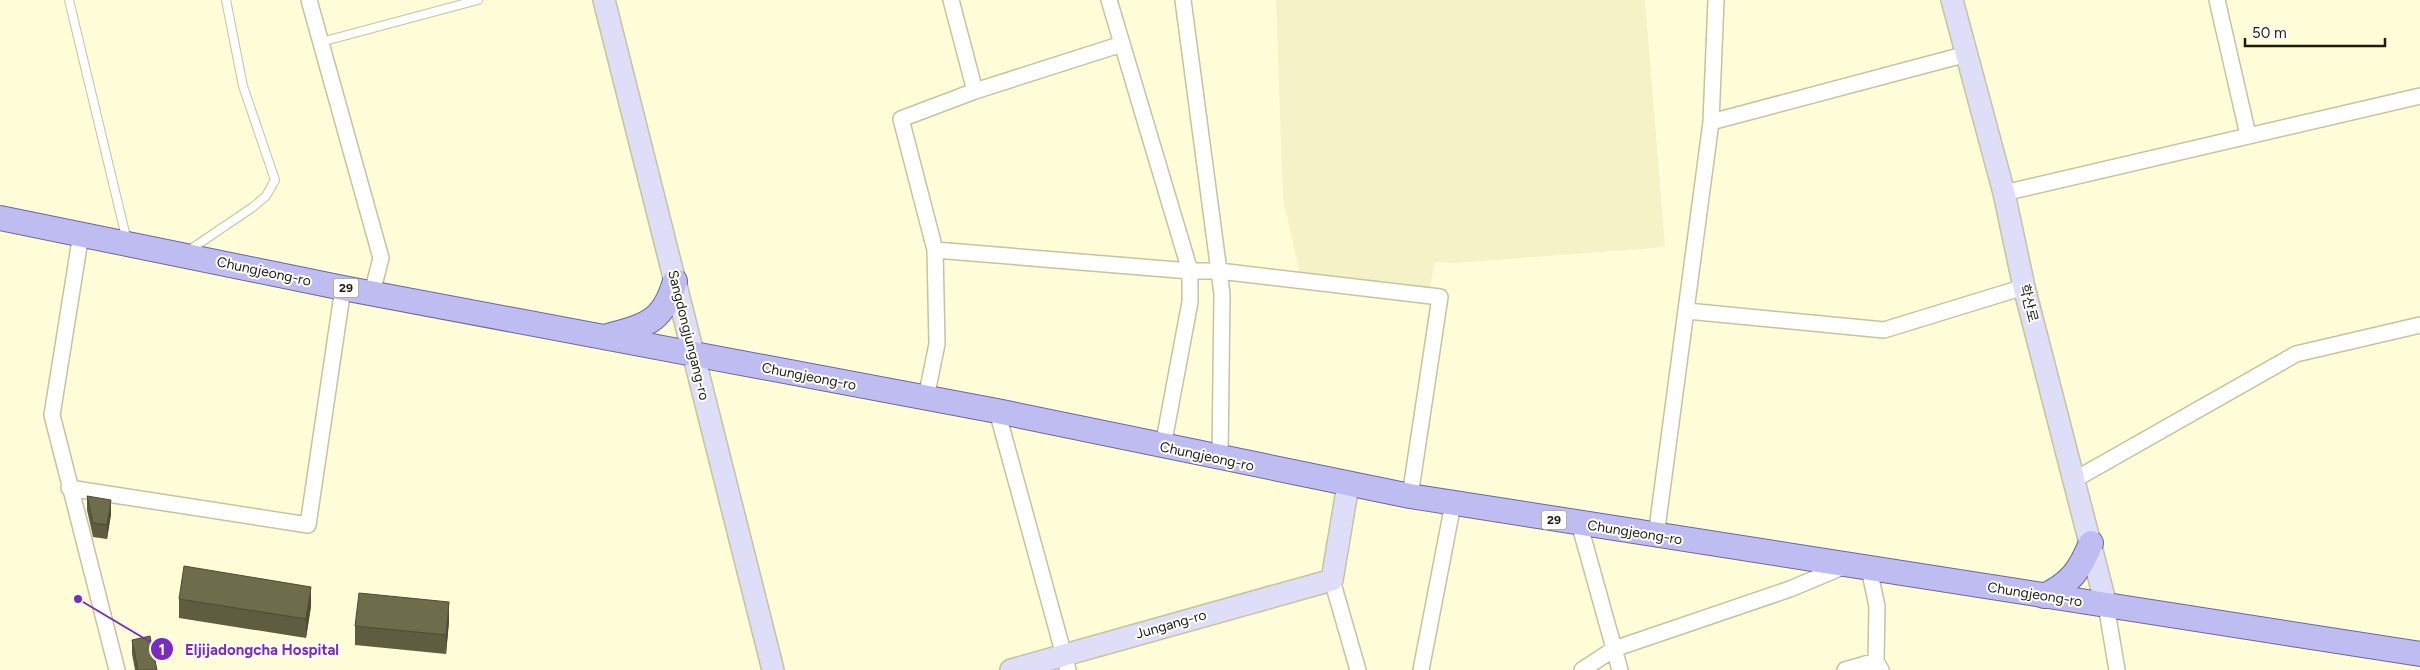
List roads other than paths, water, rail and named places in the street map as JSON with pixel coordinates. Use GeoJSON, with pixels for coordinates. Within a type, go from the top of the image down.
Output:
{"type":"FeatureCollection","features":[{"type":"Feature","properties":{"kind":"main road","name":"Chungjeong-ro"},"geometry":{"type":"LineString","coordinates":[[0,218],[127,242],[343,288],[997,411],[1348,485],[1452,504],[2416,655]]}},
{"type":"Feature","properties":{"kind":"main road"},"geometry":{"type":"LineString","coordinates":[[604,337],[640,327],[658,316],[669,302],[675,281]]}},
{"type":"Feature","properties":{"kind":"main road"},"geometry":{"type":"LineString","coordinates":[[2044,596],[2064,586],[2076,573],[2091,543]]}},
{"type":"Feature","properties":{"kind":"street"},"geometry":{"type":"LineString","coordinates":[[309,0],[380,258],[372,293]]}},
{"type":"Feature","properties":{"kind":"street","name":"Sangdongjungang-ro"},"geometry":{"type":"LineString","coordinates":[[604,0],[773,670]]}},
{"type":"Feature","properties":{"kind":"street"},"geometry":{"type":"LineString","coordinates":[[951,0],[975,91]]}},
{"type":"Feature","properties":{"kind":"street"},"geometry":{"type":"LineString","coordinates":[[1109,0],[1190,271],[1190,302],[1163,446]]}},
{"type":"Feature","properties":{"kind":"street"},"geometry":{"type":"LineString","coordinates":[[1183,0],[1222,294],[1220,458]]}},
{"type":"Feature","properties":{"kind":"street"},"geometry":{"type":"LineString","coordinates":[[1656,536],[1688,311],[1711,122],[1716,0]]}},
{"type":"Feature","properties":{"kind":"street","name":"학산로"},"geometry":{"type":"LineString","coordinates":[[1952,0],[2004,194],[2024,287],[2106,605]]}},
{"type":"Feature","properties":{"kind":"street"},"geometry":{"type":"LineString","coordinates":[[2218,0],[2248,135]]}},
{"type":"Feature","properties":{"kind":"street"},"geometry":{"type":"LineString","coordinates":[[926,398],[937,344],[935,250],[901,119],[975,91],[1122,44]]}},
{"type":"Feature","properties":{"kind":"street"},"geometry":{"type":"LineString","coordinates":[[1711,122],[1967,54]]}},
{"type":"Feature","properties":{"kind":"street"},"geometry":{"type":"LineString","coordinates":[[2004,194],[2420,96]]}},
{"type":"Feature","properties":{"kind":"street"},"geometry":{"type":"LineString","coordinates":[[81,234],[52,415],[69,488],[117,670]]}},
{"type":"Feature","properties":{"kind":"street"},"geometry":{"type":"LineString","coordinates":[[935,250],[1190,271],[1219,271],[1440,297],[1410,496]]}},
{"type":"Feature","properties":{"kind":"street"},"geometry":{"type":"LineString","coordinates":[[1688,311],[1884,330],[2024,287]]}},
{"type":"Feature","properties":{"kind":"street"},"geometry":{"type":"LineString","coordinates":[[69,488],[308,525],[343,288]]}},
{"type":"Feature","properties":{"kind":"street"},"geometry":{"type":"LineString","coordinates":[[2074,480],[2296,354],[2420,325]]}},
{"type":"Feature","properties":{"kind":"street"},"geometry":{"type":"LineString","coordinates":[[997,411],[1066,662]]}},
{"type":"Feature","properties":{"kind":"street"},"geometry":{"type":"LineString","coordinates":[[1348,485],[1332,580],[1358,670]]}},
{"type":"Feature","properties":{"kind":"street"},"geometry":{"type":"LineString","coordinates":[[1422,670],[1452,504]]}},
{"type":"Feature","properties":{"kind":"street"},"geometry":{"type":"LineString","coordinates":[[1578,524],[1620,670]]}},
{"type":"Feature","properties":{"kind":"street"},"geometry":{"type":"LineString","coordinates":[[1582,670],[1614,650],[1790,589],[1846,565]]}},
{"type":"Feature","properties":{"kind":"street"},"geometry":{"type":"LineString","coordinates":[[1845,670],[1878,665],[1877,606],[1869,568]]}},
{"type":"Feature","properties":{"kind":"street","name":"Jungang-ro"},"geometry":{"type":"LineString","coordinates":[[1011,670],[1066,662],[1332,580]]}},
{"type":"Feature","properties":{"kind":"street"},"geometry":{"type":"LineString","coordinates":[[2106,605],[2117,670]]}},
{"type":"Feature","properties":{"kind":"lane"},"geometry":{"type":"LineString","coordinates":[[69,0],[127,242]]}},
{"type":"Feature","properties":{"kind":"lane"},"geometry":{"type":"LineString","coordinates":[[184,254],[253,207],[266,196],[275,180],[243,86],[226,0]]}},
{"type":"Feature","properties":{"kind":"lane"},"geometry":{"type":"LineString","coordinates":[[321,42],[478,0]]}},
{"type":"Feature","properties":{"kind":"place","name":"Eljijadongcha Hospital"},"geometry":{"type":"Point","coordinates":[78,599]}}]}
